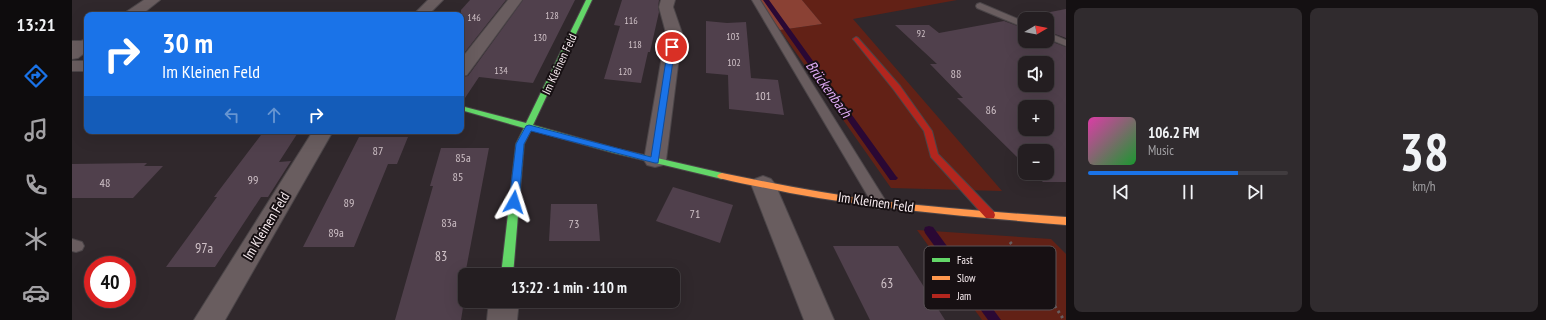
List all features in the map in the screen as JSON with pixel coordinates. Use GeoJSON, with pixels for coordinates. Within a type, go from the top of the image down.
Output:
{"type":"FeatureCollection","features":[{"type":"Feature","properties":{"kind":"street"},"geometry":{"type":"LineString","coordinates":[[135,12],[153,0]]}},
{"type":"Feature","properties":{"kind":"street"},"geometry":{"type":"LineString","coordinates":[[423,12],[436,0]]}},
{"type":"Feature","properties":{"kind":"street"},"geometry":{"type":"LineString","coordinates":[[464,68],[515,0]]}},
{"type":"Feature","properties":{"kind":"street","name":"Im Kleinen Feld"},"geometry":{"type":"LineString","coordinates":[[508,268],[520,144],[529,128],[589,0]]}},
{"type":"Feature","properties":{"kind":"street"},"geometry":{"type":"LineString","coordinates":[[655,160],[674,33],[666,7],[668,0]]}},
{"type":"Feature","properties":{"kind":"street"},"geometry":{"type":"LineString","coordinates":[[856,39],[897,88],[928,131],[934,155],[990,215]]}},
{"type":"Feature","properties":{"kind":"street"},"geometry":{"type":"LineString","coordinates":[[72,54],[84,46]]}},
{"type":"Feature","properties":{"kind":"street"},"geometry":{"type":"LineString","coordinates":[[72,66],[84,66]]}},
{"type":"Feature","properties":{"kind":"street","name":"Im Kleinen Feld"},"geometry":{"type":"LineString","coordinates":[[464,109],[529,128],[655,160],[763,184],[880,204],[1066,221]]}},
{"type":"Feature","properties":{"kind":"street","name":"Im Kleinen Feld"},"geometry":{"type":"LineString","coordinates":[[209,320],[321,134]]}},
{"type":"Feature","properties":{"kind":"street"},"geometry":{"type":"LineString","coordinates":[[763,184],[819,320]]}},
{"type":"Feature","properties":{"kind":"street"},"geometry":{"type":"LineString","coordinates":[[502,320],[503,308]]}},
{"type":"Feature","properties":{"kind":"lane"},"geometry":{"type":"LineString","coordinates":[[756,0],[880,204]]}},
{"type":"Feature","properties":{"kind":"lane"},"geometry":{"type":"LineString","coordinates":[[980,6],[1018,22]]}},
{"type":"Feature","properties":{"kind":"lane"},"geometry":{"type":"LineString","coordinates":[[1054,38],[1066,43]]}},
{"type":"Feature","properties":{"kind":"lane"},"geometry":{"type":"LineString","coordinates":[[72,44],[84,44]]}},
{"type":"Feature","properties":{"kind":"path"},"geometry":{"type":"LineString","coordinates":[[990,215],[1013,246]]}},
{"type":"Feature","properties":{"kind":"path"},"geometry":{"type":"LineString","coordinates":[[1056,308],[1064,320]]}},
{"type":"Feature","properties":{"kind":"shaded area"},"geometry":{"type":"Polygon","coordinates":[[[759,0],[802,0],[822,24],[780,30],[759,0]]]}},
{"type":"Feature","properties":{"kind":"shaded area"},"geometry":{"type":"Polygon","coordinates":[[[802,0],[957,0],[853,19],[1002,191],[891,188],[780,30],[822,24],[802,0]]]}},
{"type":"Feature","properties":{"kind":"shaded area"},"geometry":{"type":"Polygon","coordinates":[[[917,230],[1051,239],[1066,254],[1066,320],[982,320],[975,310],[1056,310],[1056,246],[929,246],[917,230]]]}},
{"type":"Feature","properties":{"kind":"building"},"geometry":{"type":"Polygon","coordinates":[[[470,0],[506,0],[464,53],[464,12],[461,12],[470,0]]]}},
{"type":"Feature","properties":{"kind":"building"},"geometry":{"type":"Polygon","coordinates":[[[523,0],[575,0],[533,83],[479,77],[464,100],[464,77],[468,76],[523,0]]]}},
{"type":"Feature","properties":{"kind":"building"},"geometry":{"type":"Polygon","coordinates":[[[622,0],[659,0],[659,12],[641,83],[604,79],[620,26],[614,25],[622,0]]]}},
{"type":"Feature","properties":{"kind":"building"},"geometry":{"type":"Polygon","coordinates":[[[1066,9],[1066,38],[1054,34],[1054,12],[1050,12],[1066,9]]]}},
{"type":"Feature","properties":{"kind":"building"},"geometry":{"type":"Polygon","coordinates":[[[706,21],[727,23],[746,22],[751,78],[778,80],[784,115],[729,109],[728,75],[706,73],[706,21]]]}},
{"type":"Feature","properties":{"kind":"building"},"geometry":{"type":"Polygon","coordinates":[[[1004,21],[1018,26],[1018,48],[1054,48],[1054,43],[1066,47],[1066,182],[1043,182],[1041,180],[1054,180],[1054,144],[1018,144],[1018,158],[957,98],[963,98],[930,64],[937,64],[895,25],[929,25],[939,33],[1004,21]]]}},
{"type":"Feature","properties":{"kind":"building"},"geometry":{"type":"Polygon","coordinates":[[[262,134],[297,134],[279,162],[291,161],[268,197],[261,197],[215,267],[166,267],[217,197],[214,197],[262,134]]]}},
{"type":"Feature","properties":{"kind":"building"},"geometry":{"type":"Polygon","coordinates":[[[359,137],[408,137],[397,164],[388,164],[354,247],[303,247],[359,137]]]}},
{"type":"Feature","properties":{"kind":"building"},"geometry":{"type":"Polygon","coordinates":[[[441,148],[489,148],[466,268],[458,268],[458,308],[463,308],[461,320],[395,320],[433,186],[430,186],[441,148]]]}},
{"type":"Feature","properties":{"kind":"building"},"geometry":{"type":"Polygon","coordinates":[[[147,163],[144,166],[163,166],[133,198],[72,198],[72,164],[147,163]]]}},
{"type":"Feature","properties":{"kind":"building"},"geometry":{"type":"Polygon","coordinates":[[[673,187],[733,205],[720,243],[656,221],[673,187]]]}},
{"type":"Feature","properties":{"kind":"building"},"geometry":{"type":"Polygon","coordinates":[[[551,204],[597,204],[600,241],[549,241],[551,204]]]}},
{"type":"Feature","properties":{"kind":"building"},"geometry":{"type":"Polygon","coordinates":[[[833,246],[898,246],[924,287],[924,310],[939,310],[945,320],[870,320],[833,246]]]}},
{"type":"Feature","properties":{"kind":"waterway","name":"Brückenbach"},"geometry":{"type":"LineString","coordinates":[[766,0],[893,178]]}},
{"type":"Feature","properties":{"kind":"waterway","name":"Brückenbach"},"geometry":{"type":"LineString","coordinates":[[929,230],[941,246]]}},
{"type":"Feature","properties":{"kind":"waterway","name":"Brückenbach"},"geometry":{"type":"LineString","coordinates":[[988,310],[995,320]]}},
{"type":"Feature","properties":{"kind":"traffic: fast"},"geometry":{"type":"LineString","coordinates":[[508,268],[520,144],[589,0]]}},
{"type":"Feature","properties":{"kind":"traffic: fast"},"geometry":{"type":"LineString","coordinates":[[464,109],[617,151],[722,176]]}},
{"type":"Feature","properties":{"kind":"traffic: slow"},"geometry":{"type":"LineString","coordinates":[[722,176],[801,192],[881,204],[950,212],[1066,221]]}},
{"type":"Feature","properties":{"kind":"traffic: jam"},"geometry":{"type":"LineString","coordinates":[[856,39],[897,88],[928,131],[934,155],[990,215]]}},
{"type":"Feature","properties":{"kind":"route"},"geometry":{"type":"LineString","coordinates":[[514,202],[520,144],[529,128],[655,160],[672,47]]}}]}
